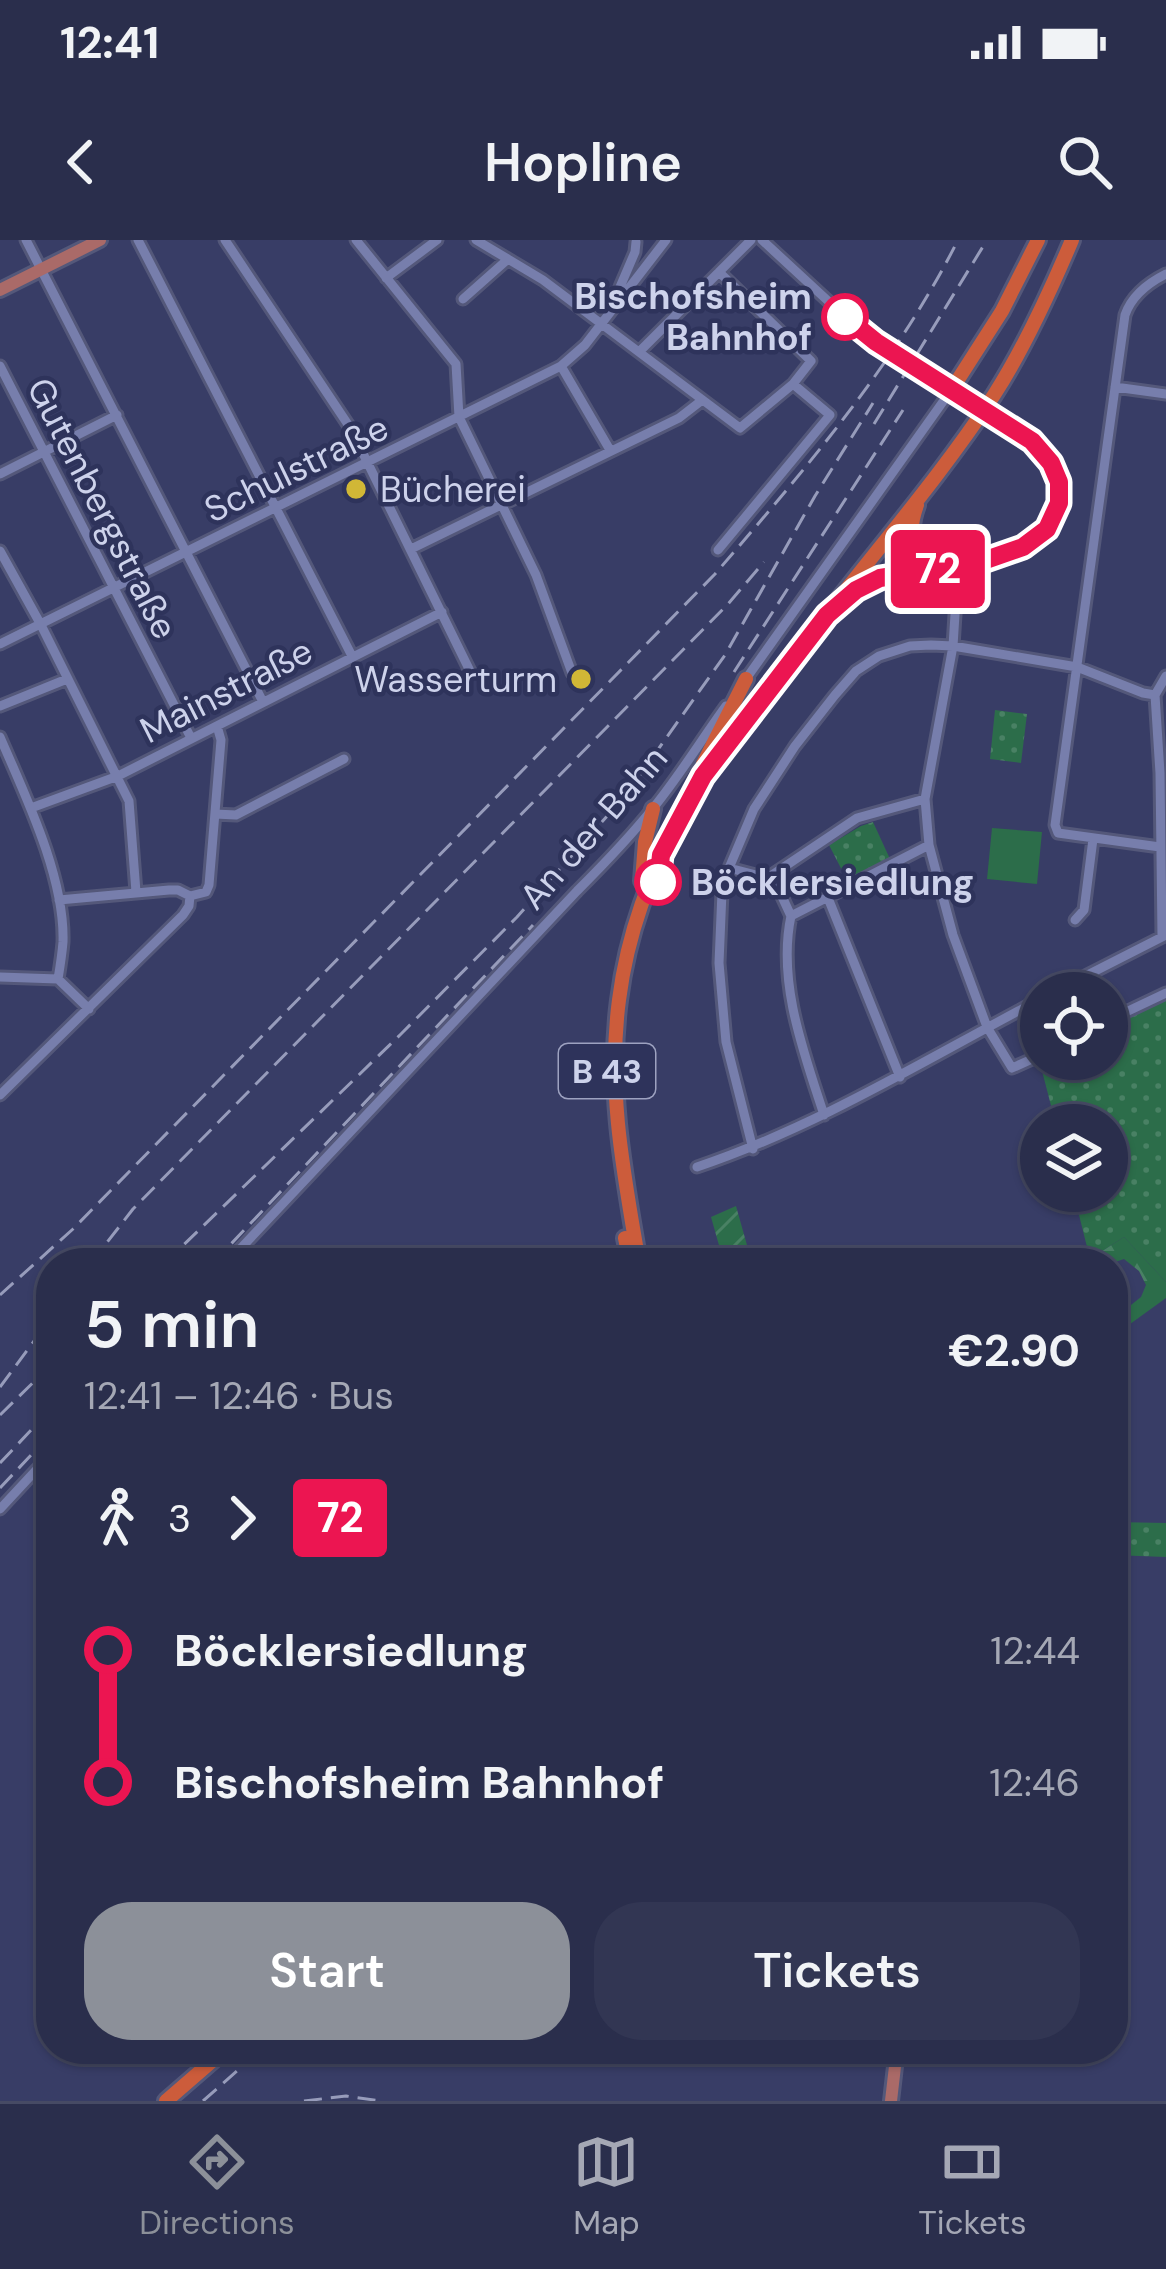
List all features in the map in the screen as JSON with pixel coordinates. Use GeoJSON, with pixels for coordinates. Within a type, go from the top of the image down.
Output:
{"type":"FeatureCollection","features":[{"type":"Feature","properties":{"kind":"highway"},"geometry":{"type":"LineString","coordinates":[[946,385],[1002,311],[1038,240]]}},
{"type":"Feature","properties":{"kind":"highway","name":"B 43"},"geometry":{"type":"LineString","coordinates":[[636,1248],[614,1086],[618,1004],[634,927],[656,866],[703,776],[996,391],[1033,324],[1068,240]]}},
{"type":"Feature","properties":{"kind":"highway","name":"B 43"},"geometry":{"type":"LineString","coordinates":[[627,1248],[613,1162],[607,1059],[616,965],[642,881],[667,825],[703,764],[970,415],[1012,349],[1068,240]]}},
{"type":"Feature","properties":{"kind":"highway"},"geometry":{"type":"LineString","coordinates":[[930,483],[916,505],[911,536],[927,556],[958,567]]}},
{"type":"Feature","properties":{"kind":"highway"},"geometry":{"type":"LineString","coordinates":[[827,615],[856,590],[880,578],[958,567]]}},
{"type":"Feature","properties":{"kind":"highway"},"geometry":{"type":"LineString","coordinates":[[703,764],[746,679]]}},
{"type":"Feature","properties":{"kind":"highway"},"geometry":{"type":"LineString","coordinates":[[642,881],[653,809]]}},
{"type":"Feature","properties":{"kind":"highway"},"geometry":{"type":"LineString","coordinates":[[154,2101],[197,2064]]}},
{"type":"Feature","properties":{"kind":"highway"},"geometry":{"type":"LineString","coordinates":[[166,2101],[209,2064]]}},
{"type":"Feature","properties":{"kind":"main road"},"geometry":{"type":"LineString","coordinates":[[0,290],[100,240]]}},
{"type":"Feature","properties":{"kind":"main road"},"geometry":{"type":"LineString","coordinates":[[891,2101],[895,2064]]}},
{"type":"Feature","properties":{"kind":"street"},"geometry":{"type":"LineString","coordinates":[[26,240],[263,703]]}},
{"type":"Feature","properties":{"kind":"street"},"geometry":{"type":"LineString","coordinates":[[138,240],[352,656]]}},
{"type":"Feature","properties":{"kind":"street"},"geometry":{"type":"LineString","coordinates":[[225,240],[370,463],[470,671]]}},
{"type":"Feature","properties":{"kind":"street"},"geometry":{"type":"LineString","coordinates":[[356,240],[456,364],[459,417],[536,575],[572,673]]}},
{"type":"Feature","properties":{"kind":"street"},"geometry":{"type":"LineString","coordinates":[[386,278],[437,240]]}},
{"type":"Feature","properties":{"kind":"street"},"geometry":{"type":"LineString","coordinates":[[476,240],[543,280],[740,428],[812,362],[719,272]]}},
{"type":"Feature","properties":{"kind":"street","name":"Schulstraße"},"geometry":{"type":"LineString","coordinates":[[0,644],[561,366],[585,345],[666,240]]}},
{"type":"Feature","properties":{"kind":"street"},"geometry":{"type":"LineString","coordinates":[[639,352],[752,240]]}},
{"type":"Feature","properties":{"kind":"street"},"geometry":{"type":"LineString","coordinates":[[762,240],[853,324],[1041,450],[1059,482],[1054,517],[1034,541],[958,567],[953,646],[925,799],[929,845],[953,935],[987,1027],[1012,1068],[1020,1064]]}},
{"type":"Feature","properties":{"kind":"street"},"geometry":{"type":"LineString","coordinates":[[620,287],[635,241]]}},
{"type":"Feature","properties":{"kind":"street"},"geometry":{"type":"LineString","coordinates":[[463,299],[508,259]]}},
{"type":"Feature","properties":{"kind":"street"},"geometry":{"type":"LineString","coordinates":[[1160,847],[1058,833],[1055,825],[1128,304],[1166,274]]}},
{"type":"Feature","properties":{"kind":"street","name":"Gutenbergstraße"},"geometry":{"type":"LineString","coordinates":[[0,366],[191,738]]}},
{"type":"Feature","properties":{"kind":"street"},"geometry":{"type":"LineString","coordinates":[[561,366],[610,450]]}},
{"type":"Feature","properties":{"kind":"street"},"geometry":{"type":"LineString","coordinates":[[718,550],[830,415],[794,383]]}},
{"type":"Feature","properties":{"kind":"street","name":"An der Bahn"},"geometry":{"type":"LineString","coordinates":[[241,1248],[653,809],[946,385]]}},
{"type":"Feature","properties":{"kind":"street"},"geometry":{"type":"LineString","coordinates":[[1115,387],[1166,394]]}},
{"type":"Feature","properties":{"kind":"street"},"geometry":{"type":"LineString","coordinates":[[411,549],[679,418],[701,401]]}},
{"type":"Feature","properties":{"kind":"street"},"geometry":{"type":"LineString","coordinates":[[0,474],[117,415]]}},
{"type":"Feature","properties":{"kind":"street"},"geometry":{"type":"LineString","coordinates":[[0,551],[118,776],[130,812],[136,892]]}},
{"type":"Feature","properties":{"kind":"street","name":"Mainstraße"},"geometry":{"type":"LineString","coordinates":[[31,808],[118,776],[442,612]]}},
{"type":"Feature","properties":{"kind":"street"},"geometry":{"type":"LineString","coordinates":[[753,1149],[726,1042],[719,963],[722,892],[754,809],[795,746],[856,671],[894,650],[953,646],[1077,667],[1155,695]]}},
{"type":"Feature","properties":{"kind":"street"},"geometry":{"type":"LineString","coordinates":[[1095,972],[1164,936],[1163,773],[1155,695],[1166,676]]}},
{"type":"Feature","properties":{"kind":"street"},"geometry":{"type":"LineString","coordinates":[[0,706],[67,679]]}},
{"type":"Feature","properties":{"kind":"street"},"geometry":{"type":"LineString","coordinates":[[59,900],[178,890],[190,896],[208,889],[221,740],[217,726]]}},
{"type":"Feature","properties":{"kind":"street"},"geometry":{"type":"LineString","coordinates":[[0,737],[31,808],[59,900],[63,940],[58,979]]}},
{"type":"Feature","properties":{"kind":"street"},"geometry":{"type":"LineString","coordinates":[[215,814],[236,815],[344,759]]}},
{"type":"Feature","properties":{"kind":"street"},"geometry":{"type":"LineString","coordinates":[[729,868],[772,875],[857,818],[925,799]]}},
{"type":"Feature","properties":{"kind":"street"},"geometry":{"type":"LineString","coordinates":[[1075,920],[1084,910],[1093,839]]}},
{"type":"Feature","properties":{"kind":"street"},"geometry":{"type":"LineString","coordinates":[[791,916],[929,845]]}},
{"type":"Feature","properties":{"kind":"street"},"geometry":{"type":"LineString","coordinates":[[772,875],[791,916],[792,1001],[824,1115]]}},
{"type":"Feature","properties":{"kind":"street"},"geometry":{"type":"LineString","coordinates":[[0,1095],[183,915],[190,896]]}},
{"type":"Feature","properties":{"kind":"street"},"geometry":{"type":"LineString","coordinates":[[828,898],[900,1077]]}},
{"type":"Feature","properties":{"kind":"street"},"geometry":{"type":"LineString","coordinates":[[0,976],[58,979],[89,1010]]}},
{"type":"Feature","properties":{"kind":"street"},"geometry":{"type":"LineString","coordinates":[[1128,1011],[1166,993]]}},
{"type":"Feature","properties":{"kind":"street"},"geometry":{"type":"LineString","coordinates":[[697,1167],[753,1149],[824,1115],[1020,1010]]}},
{"type":"Feature","properties":{"kind":"street"},"geometry":{"type":"LineString","coordinates":[[0,1509],[36,1470]]}},
{"type":"Feature","properties":{"kind":"green space"},"geometry":{"type":"Polygon","coordinates":[[[995,710],[1027,714],[1021,763],[990,759],[995,710]]]}},
{"type":"Feature","properties":{"kind":"green space"},"geometry":{"type":"Polygon","coordinates":[[[873,822],[890,859],[847,880],[829,845],[873,822]]]}},
{"type":"Feature","properties":{"kind":"green space"},"geometry":{"type":"Polygon","coordinates":[[[992,828],[1042,832],[1037,884],[987,879],[992,828]]]}},
{"type":"Feature","properties":{"kind":"green space"},"geometry":{"type":"Polygon","coordinates":[[[1166,996],[1166,1282],[1124,1237],[1107,1248],[1087,1248],[1078,1212],[1128,1212],[1128,1104],[1051,1104],[1044,1080],[1128,1080],[1128,1015],[1166,996]]]}},
{"type":"Feature","properties":{"kind":"green space"},"geometry":{"type":"Polygon","coordinates":[[[736,1206],[748,1248],[720,1248],[711,1217],[736,1206]]]}},
{"type":"Feature","properties":{"kind":"green space"},"geometry":{"type":"Polygon","coordinates":[[[1124,1237],[1166,1282],[1166,1298],[1128,1325],[1128,1304],[1141,1297],[1146,1285],[1128,1262],[1128,1248],[1107,1248],[1124,1237]]]}},
{"type":"Feature","properties":{"kind":"green space"},"geometry":{"type":"Polygon","coordinates":[[[1128,1522],[1166,1523],[1166,1557],[1128,1556],[1128,1522]]]}},
{"type":"Feature","properties":{"kind":"railway"},"geometry":{"type":"LineString","coordinates":[[52,1248],[715,574],[878,372],[958,240]]}},
{"type":"Feature","properties":{"kind":"railway"},"geometry":{"type":"LineString","coordinates":[[874,424],[987,240]]}},
{"type":"Feature","properties":{"kind":"railway"},"geometry":{"type":"LineString","coordinates":[[180,1248],[517,917],[625,796],[725,655],[873,403]]}},
{"type":"Feature","properties":{"kind":"railway"},"geometry":{"type":"LineString","coordinates":[[734,672],[903,410]]}},
{"type":"Feature","properties":{"kind":"railway"},"geometry":{"type":"LineString","coordinates":[[103,1248],[133,1209],[764,562]]}},
{"type":"Feature","properties":{"kind":"railway"},"geometry":{"type":"LineString","coordinates":[[227,1248],[533,925]]}},
{"type":"Feature","properties":{"kind":"railway"},"geometry":{"type":"LineString","coordinates":[[0,1295],[36,1262]]}},
{"type":"Feature","properties":{"kind":"railway"},"geometry":{"type":"LineString","coordinates":[[0,1387],[36,1338]]}},
{"type":"Feature","properties":{"kind":"railway"},"geometry":{"type":"LineString","coordinates":[[0,1415],[36,1380]]}},
{"type":"Feature","properties":{"kind":"railway"},"geometry":{"type":"LineString","coordinates":[[0,1463],[36,1425]]}},
{"type":"Feature","properties":{"kind":"railway"},"geometry":{"type":"LineString","coordinates":[[0,1488],[33,1453]]}},
{"type":"Feature","properties":{"kind":"railway"},"geometry":{"type":"LineString","coordinates":[[203,2101],[245,2064]]}},
{"type":"Feature","properties":{"kind":"railway"},"geometry":{"type":"LineString","coordinates":[[304,2101],[346,2096],[381,2101]]}},
{"type":"Feature","properties":{"kind":"bus line","name":"72"},"geometry":{"type":"LineString","coordinates":[[658,882],[661,855],[703,776],[827,615],[856,590],[880,578],[973,564],[1023,547],[1047,529],[1057,510],[1057,476],[1032,441],[876,342],[845,317]]}},
{"type":"Feature","properties":{"kind":"place","name":"Bischofsheim Bahnhof"},"geometry":{"type":"Point","coordinates":[845,317]}},
{"type":"Feature","properties":{"kind":"place","name":"Bücherei"},"geometry":{"type":"Point","coordinates":[356,489]}},
{"type":"Feature","properties":{"kind":"place","name":"Wasserturm"},"geometry":{"type":"Point","coordinates":[581,679]}},
{"type":"Feature","properties":{"kind":"place","name":"Böcklersiedlung"},"geometry":{"type":"Point","coordinates":[658,882]}}]}
